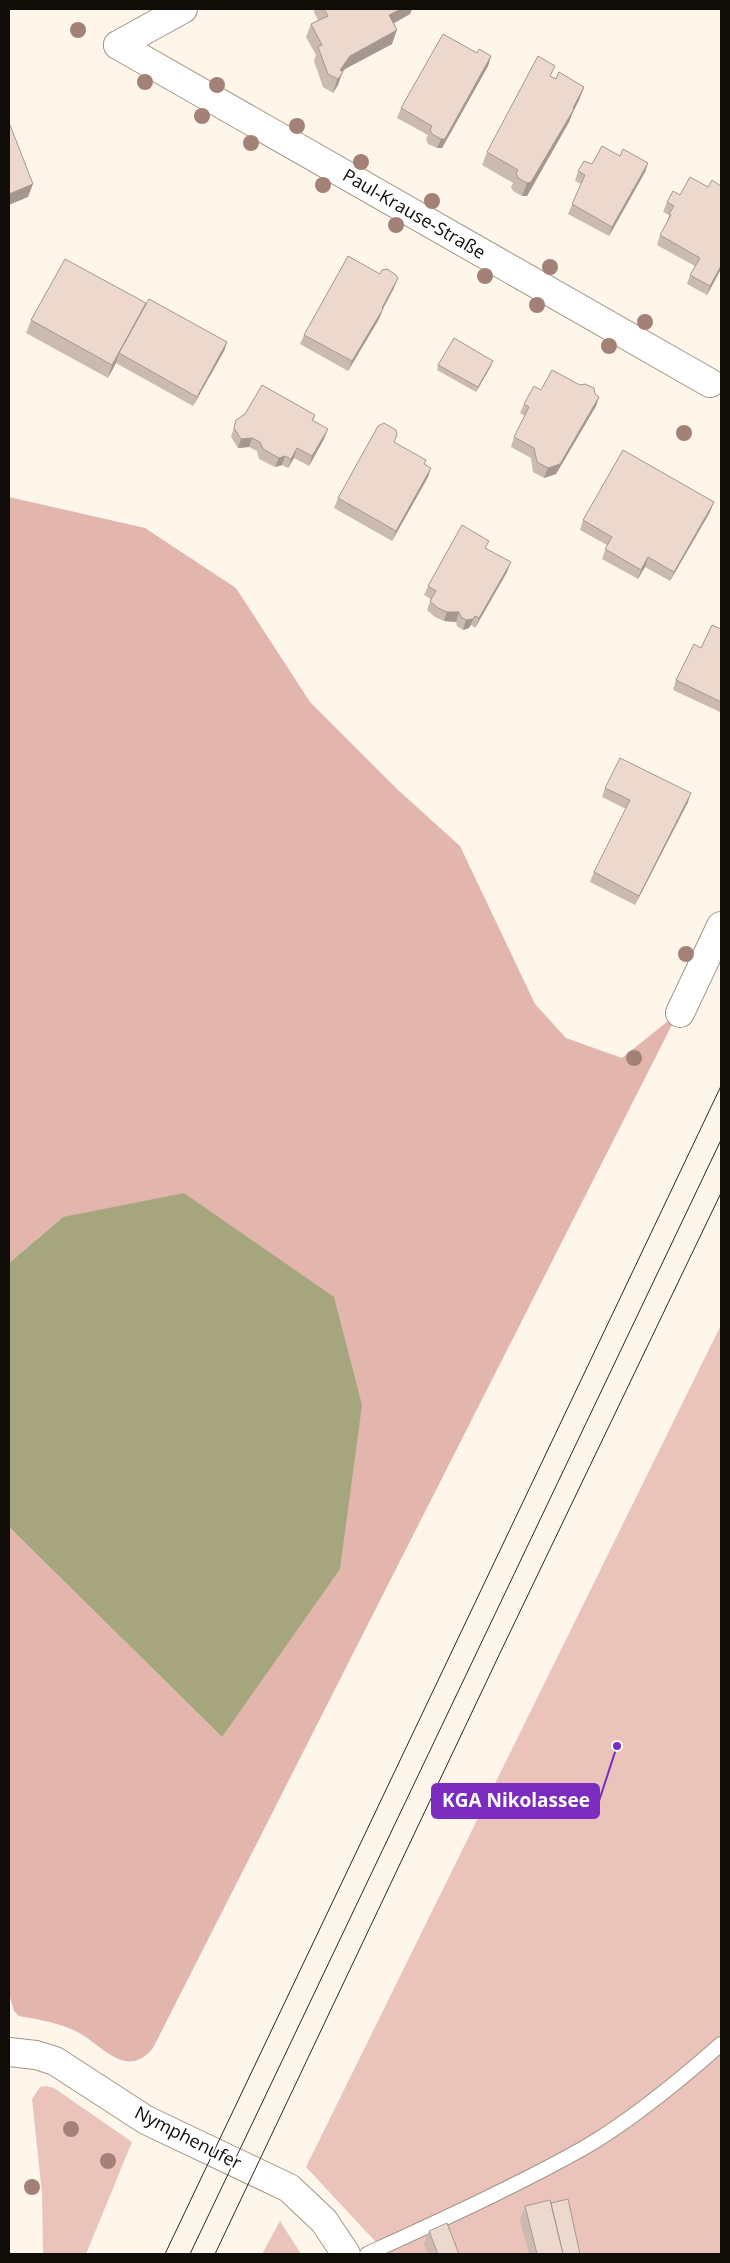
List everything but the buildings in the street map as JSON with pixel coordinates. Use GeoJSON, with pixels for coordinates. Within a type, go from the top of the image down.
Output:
{"type":"FeatureCollection","features":[{"type":"Feature","properties":{"kind":"street","name":"Paul-Krause-Straße"},"geometry":{"type":"LineString","coordinates":[[183,9],[118,45],[710,384]]}},
{"type":"Feature","properties":{"kind":"street"},"geometry":{"type":"LineString","coordinates":[[680,1013],[721,926]]}},
{"type":"Feature","properties":{"kind":"street","name":"Nymphenufer"},"geometry":{"type":"LineString","coordinates":[[9,2052],[36,2055],[55,2061],[146,2120],[289,2188],[324,2221],[346,2254]]}},
{"type":"Feature","properties":{"kind":"lane"},"geometry":{"type":"LineString","coordinates":[[367,2254],[460,2211],[583,2148],[670,2089],[721,2044]]}},
{"type":"Feature","properties":{"kind":"shaded area"},"geometry":{"type":"Polygon","coordinates":[[[9,497],[145,528],[236,588],[310,702],[397,789],[460,846],[535,1004],[566,1038],[622,1058],[678,1013],[153,2048],[142,2058],[132,2061],[112,2056],[82,2034],[71,2029],[19,2016],[14,2011],[9,1994],[9,1527],[222,1737],[63,1217],[9,1263],[9,497]]]}},
{"type":"Feature","properties":{"kind":"shaded area"},"geometry":{"type":"Polygon","coordinates":[[[184,1193],[334,1297],[362,1405],[340,1569],[222,1737],[9,1527],[9,1263],[63,1217],[184,1193]]]}},
{"type":"Feature","properties":{"kind":"shaded area"},"geometry":{"type":"Polygon","coordinates":[[[721,1325],[721,2252],[720,2254],[387,2254],[306,2167],[721,1325]]]}},
{"type":"Feature","properties":{"kind":"shaded area"},"geometry":{"type":"Polygon","coordinates":[[[40,2087],[54,2088],[132,2142],[86,2254],[43,2254],[42,2194],[32,2099],[40,2087]]]}},
{"type":"Feature","properties":{"kind":"shaded area"},"geometry":{"type":"Polygon","coordinates":[[[280,2221],[301,2254],[262,2254],[280,2221]]]}},
{"type":"Feature","properties":{"kind":"tram line"},"geometry":{"type":"LineString","coordinates":[[165,2254],[721,1086]]}},
{"type":"Feature","properties":{"kind":"tram line"},"geometry":{"type":"LineString","coordinates":[[190,2254],[721,1140]]}},
{"type":"Feature","properties":{"kind":"tram line"},"geometry":{"type":"LineString","coordinates":[[215,2254],[721,1193]]}},
{"type":"Feature","properties":{"kind":"place","name":"KGA Nikolassee"},"geometry":{"type":"Point","coordinates":[617,1746]}}]}
